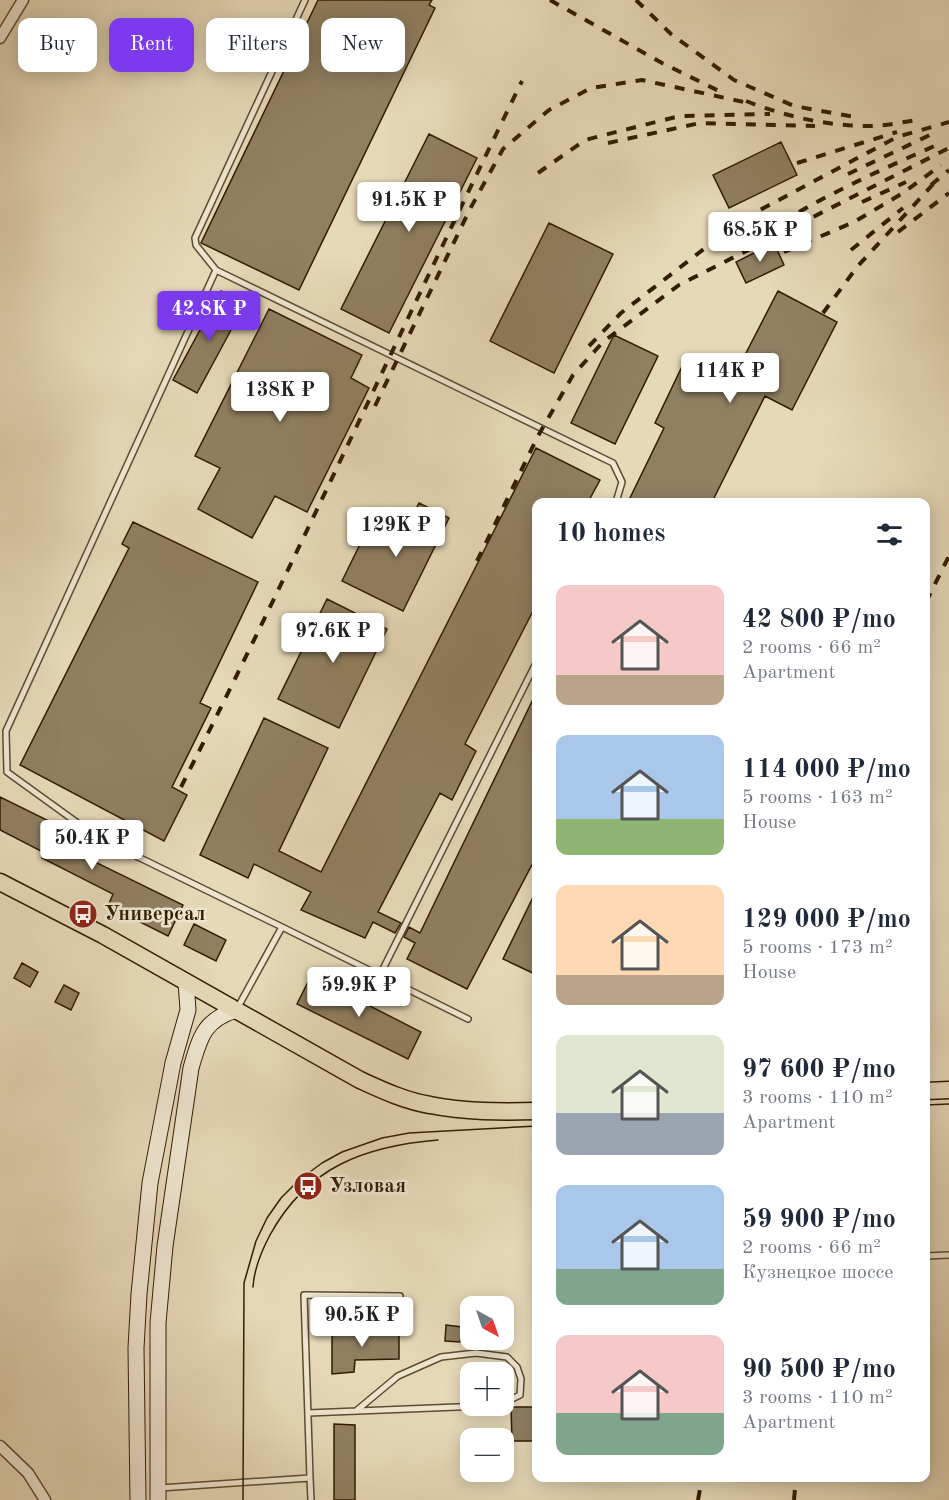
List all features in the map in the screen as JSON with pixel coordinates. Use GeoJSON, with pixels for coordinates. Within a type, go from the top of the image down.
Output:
{"type":"FeatureCollection","features":[{"type":"Feature","properties":{"kind":"main road"},"geometry":{"type":"LineString","coordinates":[[0,882],[103,935],[340,1071],[395,1095],[443,1107],[500,1112],[532,1111]]}},
{"type":"Feature","properties":{"kind":"main road"},"geometry":{"type":"LineString","coordinates":[[138,1500],[135,1348],[139,1294],[152,1172],[173,1063],[188,1010],[186,982]]}},
{"type":"Feature","properties":{"kind":"main road"},"geometry":{"type":"LineString","coordinates":[[158,1494],[156,1376],[158,1323],[171,1200],[191,1068],[208,1026],[217,1017],[236,1010]]}},
{"type":"Feature","properties":{"kind":"main road"},"geometry":{"type":"LineString","coordinates":[[930,1091],[949,1090]]}},
{"type":"Feature","properties":{"kind":"street"},"geometry":{"type":"LineString","coordinates":[[0,38],[23,0]]}},
{"type":"Feature","properties":{"kind":"street"},"geometry":{"type":"LineString","coordinates":[[0,1446],[28,1473],[45,1500]]}},
{"type":"Feature","properties":{"kind":"lane"},"geometry":{"type":"LineString","coordinates":[[305,0],[195,238],[196,244],[216,270],[614,463],[622,482],[617,498]]}},
{"type":"Feature","properties":{"kind":"lane"},"geometry":{"type":"LineString","coordinates":[[216,270],[6,731],[7,772],[97,837],[468,1019]]}},
{"type":"Feature","properties":{"kind":"lane"},"geometry":{"type":"LineString","coordinates":[[380,975],[532,671]]}},
{"type":"Feature","properties":{"kind":"lane"},"geometry":{"type":"LineString","coordinates":[[236,1010],[282,927]]}},
{"type":"Feature","properties":{"kind":"lane"},"geometry":{"type":"LineString","coordinates":[[930,1256],[949,1255]]}},
{"type":"Feature","properties":{"kind":"lane"},"geometry":{"type":"LineString","coordinates":[[311,1500],[304,1295],[400,1296]]}},
{"type":"Feature","properties":{"kind":"lane"},"geometry":{"type":"LineString","coordinates":[[357,1411],[398,1376],[441,1357],[476,1353],[507,1357],[512,1362]]}},
{"type":"Feature","properties":{"kind":"lane"},"geometry":{"type":"LineString","coordinates":[[514,1364],[521,1379],[520,1395],[514,1398]]}},
{"type":"Feature","properties":{"kind":"lane"},"geometry":{"type":"LineString","coordinates":[[308,1413],[460,1407]]}},
{"type":"Feature","properties":{"kind":"lane"},"geometry":{"type":"LineString","coordinates":[[158,1494],[310,1478]]}},
{"type":"Feature","properties":{"kind":"building"},"geometry":{"type":"Polygon","coordinates":[[[318,0],[432,0],[429,5],[435,8],[405,70],[405,18],[321,18],[321,72],[404,72],[299,290],[201,243],[283,72],[309,72],[309,19],[318,0]]]}},
{"type":"Feature","properties":{"kind":"building"},"geometry":{"type":"Polygon","coordinates":[[[429,134],[477,158],[389,333],[341,309],[429,134]]]}},
{"type":"Feature","properties":{"kind":"building"},"geometry":{"type":"Polygon","coordinates":[[[781,142],[797,175],[729,208],[713,175],[781,142]]]}},
{"type":"Feature","properties":{"kind":"building"},"geometry":{"type":"Polygon","coordinates":[[[549,223],[613,254],[554,373],[490,341],[549,223]]]}},
{"type":"Feature","properties":{"kind":"building"},"geometry":{"type":"Polygon","coordinates":[[[774,243],[784,265],[746,283],[736,262],[774,243]]]}},
{"type":"Feature","properties":{"kind":"building"},"geometry":{"type":"Polygon","coordinates":[[[221,291],[245,304],[197,393],[173,380],[221,291]]]}},
{"type":"Feature","properties":{"kind":"building"},"geometry":{"type":"Polygon","coordinates":[[[778,291],[837,322],[792,410],[765,396],[714,498],[630,498],[664,428],[655,423],[688,354],[732,380],[778,291]]]}},
{"type":"Feature","properties":{"kind":"building"},"geometry":{"type":"Polygon","coordinates":[[[269,309],[362,355],[351,378],[369,388],[307,512],[275,496],[252,538],[198,509],[220,468],[195,456],[269,309]]]}},
{"type":"Feature","properties":{"kind":"building"},"geometry":{"type":"Polygon","coordinates":[[[614,335],[658,356],[615,444],[571,423],[614,335]]]}},
{"type":"Feature","properties":{"kind":"building"},"geometry":{"type":"Polygon","coordinates":[[[536,448],[600,480],[590,498],[532,498],[532,613],[465,744],[476,751],[452,800],[440,793],[378,912],[401,923],[395,933],[373,922],[365,938],[301,910],[311,892],[254,864],[248,878],[200,855],[264,718],[328,748],[279,851],[321,872],[536,448]]]}},
{"type":"Feature","properties":{"kind":"building"},"geometry":{"type":"Polygon","coordinates":[[[419,503],[449,518],[403,611],[342,581],[371,522],[402,537],[419,503]]]}},
{"type":"Feature","properties":{"kind":"building"},"geometry":{"type":"Polygon","coordinates":[[[133,522],[258,582],[200,703],[211,708],[172,787],[187,795],[164,841],[20,765],[129,548],[122,544],[133,522]]]}},
{"type":"Feature","properties":{"kind":"building"},"geometry":{"type":"Polygon","coordinates":[[[327,599],[387,629],[339,728],[278,699],[327,599]]]}},
{"type":"Feature","properties":{"kind":"building"},"geometry":{"type":"Polygon","coordinates":[[[532,701],[532,865],[467,989],[407,959],[415,943],[404,937],[409,927],[420,933],[532,701]]]}},
{"type":"Feature","properties":{"kind":"building"},"geometry":{"type":"Polygon","coordinates":[[[0,797],[49,821],[42,836],[183,905],[168,936],[108,906],[113,894],[42,858],[45,853],[0,830],[0,797]]]}},
{"type":"Feature","properties":{"kind":"building"},"geometry":{"type":"Polygon","coordinates":[[[532,899],[532,973],[503,959],[532,899]]]}},
{"type":"Feature","properties":{"kind":"building"},"geometry":{"type":"Polygon","coordinates":[[[194,924],[226,940],[216,961],[184,945],[194,924]]]}},
{"type":"Feature","properties":{"kind":"building"},"geometry":{"type":"Polygon","coordinates":[[[22,963],[38,972],[30,987],[14,978],[22,963]]]}},
{"type":"Feature","properties":{"kind":"building"},"geometry":{"type":"Polygon","coordinates":[[[311,976],[421,1032],[408,1059],[297,1004],[311,976]]]}},
{"type":"Feature","properties":{"kind":"building"},"geometry":{"type":"Polygon","coordinates":[[[64,985],[79,993],[71,1010],[55,1002],[64,985]]]}},
{"type":"Feature","properties":{"kind":"building"},"geometry":{"type":"Polygon","coordinates":[[[446,1325],[460,1327],[460,1342],[445,1341],[446,1325]]]}},
{"type":"Feature","properties":{"kind":"building"},"geometry":{"type":"Polygon","coordinates":[[[332,1331],[399,1331],[399,1359],[355,1360],[354,1372],[332,1374],[332,1331]]]}},
{"type":"Feature","properties":{"kind":"building"},"geometry":{"type":"Polygon","coordinates":[[[514,1407],[532,1407],[532,1441],[514,1441],[511,1416],[514,1416],[514,1407]]]}},
{"type":"Feature","properties":{"kind":"building"},"geometry":{"type":"Polygon","coordinates":[[[334,1424],[355,1425],[355,1500],[334,1500],[334,1424]]]}},
{"type":"Feature","properties":{"kind":"tram line"},"geometry":{"type":"LineString","coordinates":[[930,1105],[949,1104]]}},
{"type":"Feature","properties":{"kind":"tram line"},"geometry":{"type":"LineString","coordinates":[[243,1500],[244,1283],[256,1241],[267,1218],[281,1198],[299,1180],[322,1163],[342,1152],[382,1138],[409,1133],[532,1126]]}},
{"type":"Feature","properties":{"kind":"tram line"},"geometry":{"type":"LineString","coordinates":[[253,1287],[259,1260],[270,1235],[302,1192],[320,1177],[340,1164],[363,1155],[386,1148],[438,1140]]}},
{"type":"Feature","properties":{"kind":"railway"},"geometry":{"type":"LineString","coordinates":[[550,0],[662,63],[721,92]]}},
{"type":"Feature","properties":{"kind":"railway"},"geometry":{"type":"LineString","coordinates":[[636,0],[671,34],[734,80],[794,106],[855,117]]}},
{"type":"Feature","properties":{"kind":"railway"},"geometry":{"type":"LineString","coordinates":[[375,406],[470,209],[503,149],[549,110],[591,88],[642,80],[753,104]]}},
{"type":"Feature","properties":{"kind":"railway"},"geometry":{"type":"LineString","coordinates":[[181,787],[522,81]]}},
{"type":"Feature","properties":{"kind":"railway"},"geometry":{"type":"LineString","coordinates":[[746,101],[777,112],[842,125],[875,126],[917,120]]}},
{"type":"Feature","properties":{"kind":"railway"},"geometry":{"type":"LineString","coordinates":[[538,173],[585,140],[624,130],[680,116],[770,114]]}},
{"type":"Feature","properties":{"kind":"railway"},"geometry":{"type":"LineString","coordinates":[[589,346],[621,313],[709,245],[760,210],[897,137],[949,122]]}},
{"type":"Feature","properties":{"kind":"railway"},"geometry":{"type":"LineString","coordinates":[[608,143],[700,123],[815,126]]}},
{"type":"Feature","properties":{"kind":"railway"},"geometry":{"type":"LineString","coordinates":[[797,163],[897,132]]}},
{"type":"Feature","properties":{"kind":"railway"},"geometry":{"type":"LineString","coordinates":[[848,174],[932,134]]}},
{"type":"Feature","properties":{"kind":"railway"},"geometry":{"type":"LineString","coordinates":[[765,233],[829,196],[941,143]]}},
{"type":"Feature","properties":{"kind":"railway"},"geometry":{"type":"LineString","coordinates":[[477,561],[538,436],[573,375],[603,342],[679,285],[949,148]]}},
{"type":"Feature","properties":{"kind":"railway"},"geometry":{"type":"LineString","coordinates":[[784,252],[854,222],[903,193],[941,165]]}},
{"type":"Feature","properties":{"kind":"railway"},"geometry":{"type":"LineString","coordinates":[[931,185],[949,170]]}},
{"type":"Feature","properties":{"kind":"railway"},"geometry":{"type":"LineString","coordinates":[[823,313],[857,267],[936,181]]}},
{"type":"Feature","properties":{"kind":"railway"},"geometry":{"type":"LineString","coordinates":[[862,202],[906,182]]}},
{"type":"Feature","properties":{"kind":"railway"},"geometry":{"type":"LineString","coordinates":[[898,232],[949,193]]}},
{"type":"Feature","properties":{"kind":"railway"},"geometry":{"type":"LineString","coordinates":[[851,250],[903,208]]}},
{"type":"Feature","properties":{"kind":"railway"},"geometry":{"type":"LineString","coordinates":[[930,594],[949,556]]}},
{"type":"Feature","properties":{"kind":"railway"},"geometry":{"type":"LineString","coordinates":[[698,1500],[701,1482]]}},
{"type":"Feature","properties":{"kind":"railway"},"geometry":{"type":"LineString","coordinates":[[794,1500],[796,1482]]}},
{"type":"Feature","properties":{"kind":"place","name":"Универсал"},"geometry":{"type":"Point","coordinates":[83,914]}},
{"type":"Feature","properties":{"kind":"place","name":"Узловая"},"geometry":{"type":"Point","coordinates":[308,1186]}}]}
